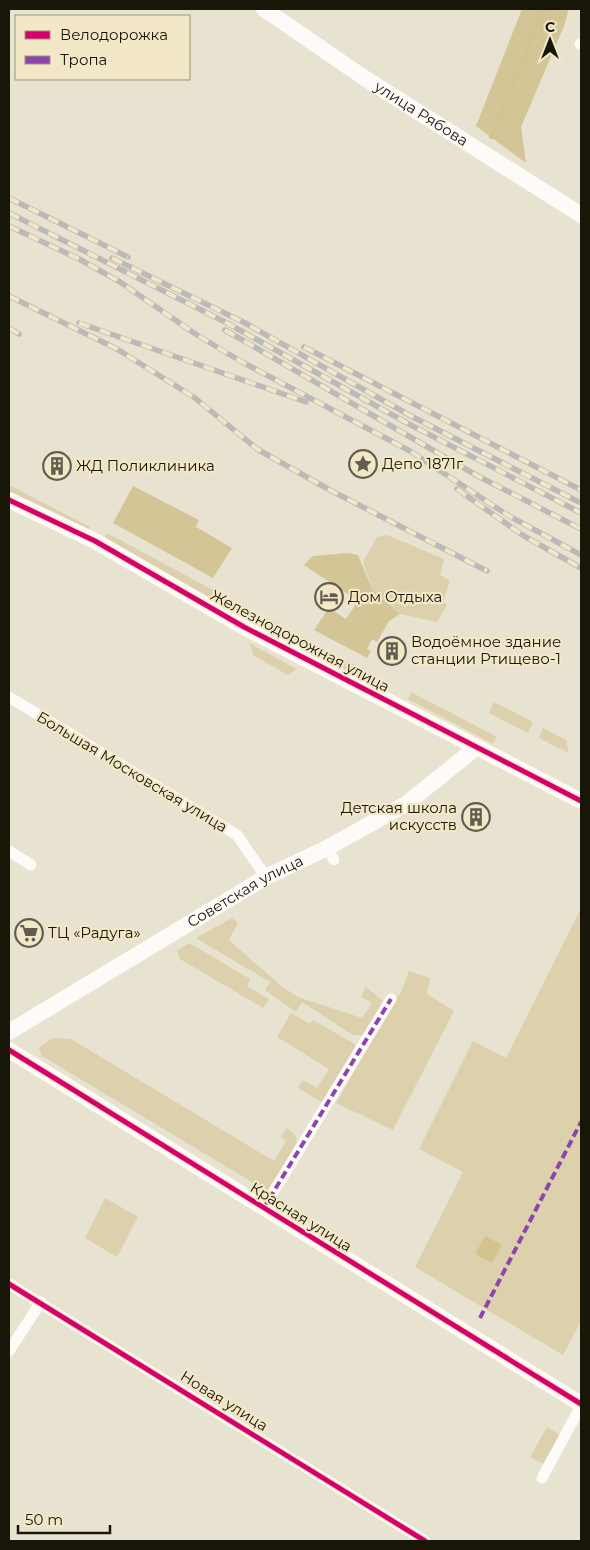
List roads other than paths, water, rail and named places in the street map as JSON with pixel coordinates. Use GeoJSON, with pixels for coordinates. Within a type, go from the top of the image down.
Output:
{"type":"FeatureCollection","features":[{"type":"Feature","properties":{"kind":"street","name":"улица Рябова"},"geometry":{"type":"LineString","coordinates":[[264,9],[363,77],[581,215]]}},
{"type":"Feature","properties":{"kind":"street","name":"Железнодорожная улица"},"geometry":{"type":"LineString","coordinates":[[9,500],[95,541],[244,627],[581,801]]}},
{"type":"Feature","properties":{"kind":"street","name":"Большая Московская улица"},"geometry":{"type":"LineString","coordinates":[[9,697],[237,835],[266,877]]}},
{"type":"Feature","properties":{"kind":"street","name":"Советская улица"},"geometry":{"type":"LineString","coordinates":[[9,1032],[266,877],[331,854],[406,804],[477,747]]}},
{"type":"Feature","properties":{"kind":"street"},"geometry":{"type":"LineString","coordinates":[[9,851],[31,865]]}},
{"type":"Feature","properties":{"kind":"street","name":"Красная улица"},"geometry":{"type":"LineString","coordinates":[[263,1209],[391,999]]}},
{"type":"Feature","properties":{"kind":"street","name":"Красная улица"},"geometry":{"type":"LineString","coordinates":[[9,1050],[581,1405],[542,1478]]}},
{"type":"Feature","properties":{"kind":"street","name":"Новая улица"},"geometry":{"type":"LineString","coordinates":[[9,1284],[41,1302],[425,1541]]}},
{"type":"Feature","properties":{"kind":"street"},"geometry":{"type":"LineString","coordinates":[[9,1351],[41,1302]]}},
{"type":"Feature","properties":{"kind":"waterway"},"geometry":{"type":"LineString","coordinates":[[491,137],[544,9]]}},
{"type":"Feature","properties":{"kind":"railway"},"geometry":{"type":"LineString","coordinates":[[9,198],[128,257]]}},
{"type":"Feature","properties":{"kind":"railway"},"geometry":{"type":"LineString","coordinates":[[9,213],[227,323],[407,423],[581,513]]}},
{"type":"Feature","properties":{"kind":"railway"},"geometry":{"type":"LineString","coordinates":[[9,226],[79,259],[120,282],[197,335],[242,362],[410,451],[509,516],[581,555]]}},
{"type":"Feature","properties":{"kind":"railway"},"geometry":{"type":"LineString","coordinates":[[112,258],[245,323],[411,416],[581,503]]}},
{"type":"Feature","properties":{"kind":"railway"},"geometry":{"type":"LineString","coordinates":[[9,296],[117,349],[195,398],[257,449],[328,489],[487,571]]}},
{"type":"Feature","properties":{"kind":"railway"},"geometry":{"type":"LineString","coordinates":[[79,323],[306,402]]}},
{"type":"Feature","properties":{"kind":"railway"},"geometry":{"type":"LineString","coordinates":[[9,328],[19,334]]}},
{"type":"Feature","properties":{"kind":"railway"},"geometry":{"type":"LineString","coordinates":[[225,330],[476,475],[581,529]]}},
{"type":"Feature","properties":{"kind":"railway"},"geometry":{"type":"LineString","coordinates":[[304,347],[581,490]]}},
{"type":"Feature","properties":{"kind":"railway"},"geometry":{"type":"LineString","coordinates":[[457,489],[524,536],[581,568]]}},
{"type":"Feature","properties":{"kind":"place","name":"Депо 1871г"},"geometry":{"type":"Point","coordinates":[363,464]}},
{"type":"Feature","properties":{"kind":"place","name":"ЖД Поликлиника"},"geometry":{"type":"Point","coordinates":[57,466]}},
{"type":"Feature","properties":{"kind":"place","name":"Дом Отдыха"},"geometry":{"type":"Point","coordinates":[329,597]}},
{"type":"Feature","properties":{"kind":"place","name":"Водоёмное здание станции Ртищево-1"},"geometry":{"type":"Point","coordinates":[392,651]}},
{"type":"Feature","properties":{"kind":"place","name":"Детская школа искусств"},"geometry":{"type":"Point","coordinates":[476,817]}},
{"type":"Feature","properties":{"kind":"place","name":"ТЦ «Радуга»"},"geometry":{"type":"Point","coordinates":[29,933]}}]}
